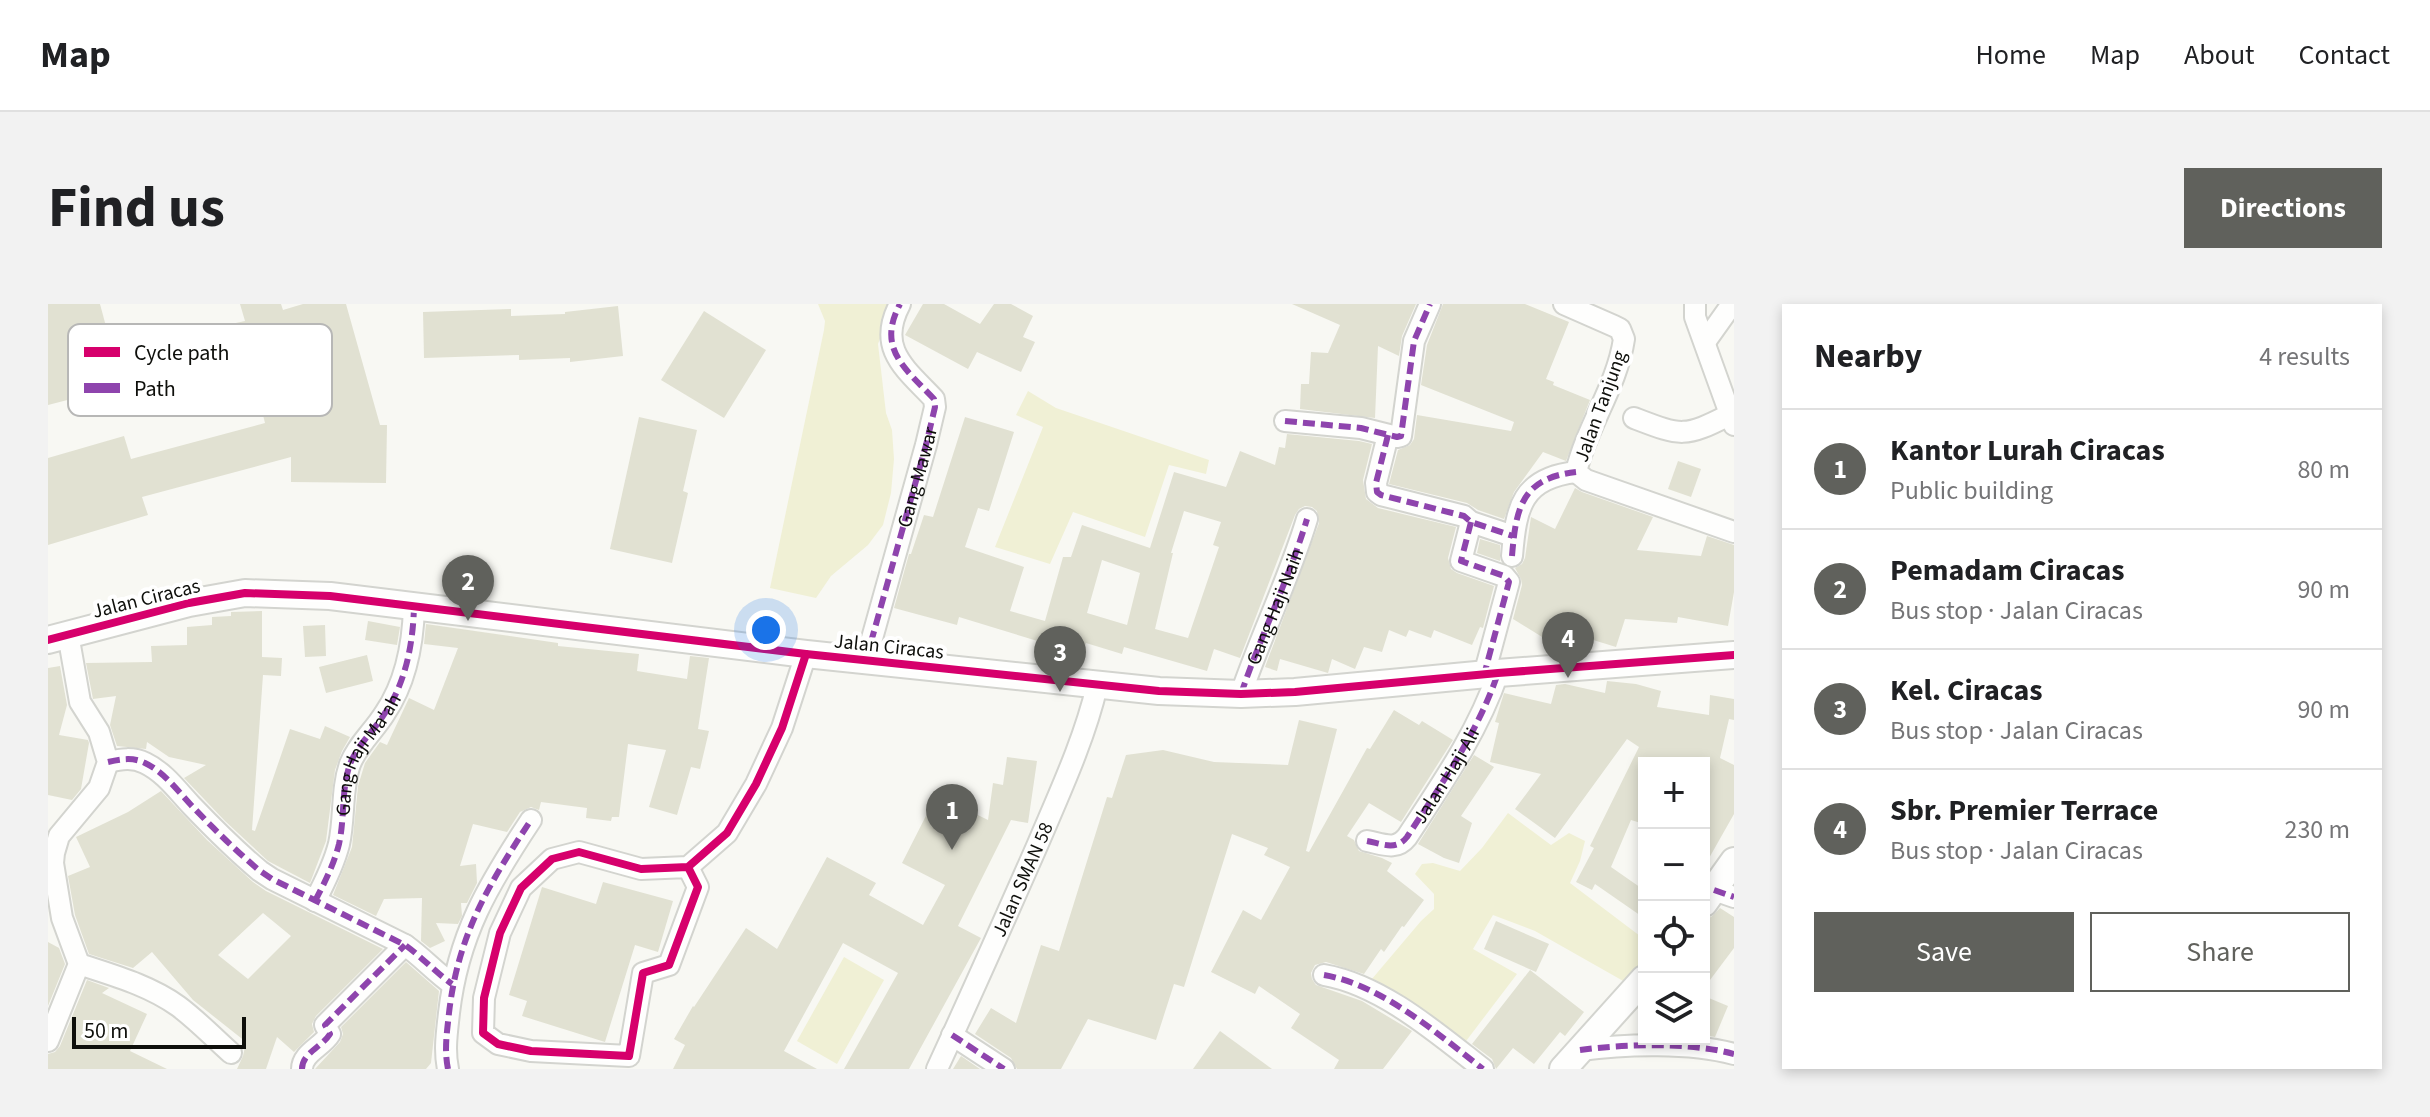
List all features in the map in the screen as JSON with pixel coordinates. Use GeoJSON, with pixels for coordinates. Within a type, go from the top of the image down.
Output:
{"type":"FeatureCollection","features":[{"type":"Feature","properties":{"kind":"street","name":"Gang Mawar"},"geometry":{"type":"LineString","coordinates":[[866,660],[935,407],[934,399],[896,359],[892,345],[893,325],[900,304]]}},
{"type":"Feature","properties":{"kind":"street"},"geometry":{"type":"LineString","coordinates":[[1285,421],[1361,428],[1399,438],[1402,435],[1414,341],[1430,304]]}},
{"type":"Feature","properties":{"kind":"street","name":"Jalan Tanjung"},"geometry":{"type":"LineString","coordinates":[[1564,304],[1620,329],[1624,339],[1608,391],[1582,450],[1576,472],[1586,480],[1734,532]]}},
{"type":"Feature","properties":{"kind":"street"},"geometry":{"type":"LineString","coordinates":[[1634,418],[1682,433],[1732,420],[1695,317],[1695,304]]}},
{"type":"Feature","properties":{"kind":"street"},"geometry":{"type":"LineString","coordinates":[[1705,342],[1729,305]]}},
{"type":"Feature","properties":{"kind":"street"},"geometry":{"type":"LineString","coordinates":[[1388,435],[1376,483],[1377,492],[1464,516],[1512,546],[1518,516],[1533,487],[1550,476],[1576,472]]}},
{"type":"Feature","properties":{"kind":"street","name":"Gang Haji Naih"},"geometry":{"type":"LineString","coordinates":[[1241,694],[1307,519]]}},
{"type":"Feature","properties":{"kind":"street","name":"Jalan Haji Ali"},"geometry":{"type":"LineString","coordinates":[[1367,841],[1394,846],[1401,844],[1442,783],[1477,722],[1491,674],[1509,582],[1504,576],[1461,561],[1471,522]]}},
{"type":"Feature","properties":{"kind":"street","name":"Jalan Ciracas"},"geometry":{"type":"LineString","coordinates":[[58,637],[189,603],[245,593],[330,596],[1097,686],[1241,694],[1335,690],[1733,650]]}},
{"type":"Feature","properties":{"kind":"street","name":"Gang Haji Ma'ah"},"geometry":{"type":"LineString","coordinates":[[315,901],[339,842],[349,767],[367,735],[384,715],[403,674],[413,631],[414,607]]}},
{"type":"Feature","properties":{"kind":"street"},"geometry":{"type":"LineString","coordinates":[[48,1041],[79,964],[62,918],[51,858],[59,836],[99,788],[108,762],[99,732],[80,702],[58,637]]}},
{"type":"Feature","properties":{"kind":"street"},"geometry":{"type":"LineString","coordinates":[[688,867],[698,887],[669,965],[643,973],[629,1056],[531,1051],[498,1044],[483,1033],[484,998],[500,933],[521,888],[552,859],[579,852],[641,869],[688,867],[727,833],[756,784],[782,728],[806,654]]}},
{"type":"Feature","properties":{"kind":"street","name":"Jalan SMAN 58"},"geometry":{"type":"LineString","coordinates":[[937,1069],[1051,814],[1091,710],[1097,686]]}},
{"type":"Feature","properties":{"kind":"street"},"geometry":{"type":"LineString","coordinates":[[108,762],[136,759],[148,764],[260,871],[405,945],[452,984]]}},
{"type":"Feature","properties":{"kind":"street"},"geometry":{"type":"LineString","coordinates":[[448,1069],[446,1043],[458,957],[485,894],[531,820]]}},
{"type":"Feature","properties":{"kind":"street"},"geometry":{"type":"LineString","coordinates":[[1717,897],[1734,861]]}},
{"type":"Feature","properties":{"kind":"street"},"geometry":{"type":"LineString","coordinates":[[302,1069],[306,1057],[330,1034],[325,1025],[405,945]]}},
{"type":"Feature","properties":{"kind":"street"},"geometry":{"type":"LineString","coordinates":[[79,964],[125,980],[180,1007],[231,1053]]}},
{"type":"Feature","properties":{"kind":"street"},"geometry":{"type":"LineString","coordinates":[[1324,975],[1341,978],[1399,1007],[1483,1069]]}},
{"type":"Feature","properties":{"kind":"street"},"geometry":{"type":"LineString","coordinates":[[1572,1060],[1638,986]]}},
{"type":"Feature","properties":{"kind":"street"},"geometry":{"type":"LineString","coordinates":[[952,1035],[1004,1069]]}},
{"type":"Feature","properties":{"kind":"street"},"geometry":{"type":"LineString","coordinates":[[1572,1060],[1618,1045],[1716,1049],[1734,1054]]}},
{"type":"Feature","properties":{"kind":"green space"},"geometry":{"type":"Polygon","coordinates":[[[818,304],[892,304],[878,344],[894,459],[891,493],[883,525],[868,545],[831,576],[816,598],[770,588],[824,330],[825,321],[818,304]]]}},
{"type":"Feature","properties":{"kind":"green space"},"geometry":{"type":"Polygon","coordinates":[[[1028,391],[1056,408],[1209,460],[1206,474],[1169,465],[1145,537],[1073,512],[1050,564],[995,547],[1043,427],[1016,415],[1028,391]]]}},
{"type":"Feature","properties":{"kind":"green space"},"geometry":{"type":"Polygon","coordinates":[[[1508,813],[1551,845],[1569,833],[1585,841],[1570,883],[1638,934],[1638,968],[1625,982],[1535,931],[1493,915],[1473,949],[1517,974],[1460,1049],[1366,986],[1434,909],[1434,894],[1415,874],[1422,864],[1433,863],[1460,871],[1508,813]]]}},
{"type":"Feature","properties":{"kind":"green space"},"geometry":{"type":"Polygon","coordinates":[[[844,957],[884,980],[837,1064],[797,1041],[844,957]]]}},
{"type":"Feature","properties":{"kind":"building"},"geometry":{"type":"Polygon","coordinates":[[[48,304],[100,304],[105,324],[68,324],[68,400],[48,405],[48,304]]]}},
{"type":"Feature","properties":{"kind":"building"},"geometry":{"type":"Polygon","coordinates":[[[240,304],[281,304],[283,310],[303,304],[346,304],[380,425],[387,425],[386,483],[291,482],[291,457],[142,497],[148,515],[48,545],[48,458],[124,436],[131,459],[265,423],[263,416],[332,416],[332,324],[231,324],[245,321],[240,304]]]}},
{"type":"Feature","properties":{"kind":"building"},"geometry":{"type":"Polygon","coordinates":[[[923,304],[944,304],[980,324],[994,304],[1011,304],[1033,316],[1023,337],[1035,342],[1021,372],[977,352],[968,369],[905,335],[923,304]]]}},
{"type":"Feature","properties":{"kind":"building"},"geometry":{"type":"Polygon","coordinates":[[[1292,304],[1416,304],[1402,336],[1399,356],[1378,346],[1375,418],[1300,409],[1301,384],[1309,384],[1311,352],[1328,353],[1340,325],[1292,304]]]}},
{"type":"Feature","properties":{"kind":"building"},"geometry":{"type":"Polygon","coordinates":[[[1443,304],[1525,304],[1569,322],[1546,379],[1590,400],[1566,461],[1543,452],[1514,492],[1504,519],[1467,503],[1389,484],[1398,450],[1410,445],[1414,439],[1417,415],[1511,431],[1514,422],[1421,385],[1427,345],[1443,304]]]}},
{"type":"Feature","properties":{"kind":"building"},"geometry":{"type":"Polygon","coordinates":[[[618,306],[623,356],[570,362],[570,358],[519,360],[519,355],[424,358],[423,312],[511,309],[511,316],[565,314],[618,306]]]}},
{"type":"Feature","properties":{"kind":"building"},"geometry":{"type":"Polygon","coordinates":[[[704,311],[766,350],[724,418],[661,380],[704,311]]]}},
{"type":"Feature","properties":{"kind":"building"},"geometry":{"type":"Polygon","coordinates":[[[639,417],[697,430],[683,491],[688,493],[672,563],[610,549],[639,417]]]}},
{"type":"Feature","properties":{"kind":"building"},"geometry":{"type":"Polygon","coordinates":[[[965,417],[1014,432],[989,511],[978,508],[965,547],[1024,567],[1010,611],[1045,621],[1063,557],[1071,557],[1082,525],[1150,548],[1174,472],[1226,487],[1240,451],[1275,465],[1279,447],[1285,448],[1287,434],[1359,441],[1372,444],[1363,480],[1366,499],[1378,508],[1456,527],[1448,558],[1451,569],[1494,586],[1483,628],[1480,627],[1472,645],[1434,630],[1431,638],[1409,630],[1406,637],[1389,630],[1382,652],[1364,647],[1355,669],[1332,659],[1328,673],[1280,659],[1277,671],[1265,667],[1319,523],[1317,511],[1305,506],[1295,515],[1240,658],[1214,649],[1207,671],[1124,647],[1122,654],[1086,643],[1084,650],[1044,640],[1044,643],[959,617],[957,625],[894,608],[924,515],[933,517],[965,417]],[[1184,511],[1171,553],[1155,629],[1188,638],[1219,547],[1213,545],[1221,522],[1184,511]],[[1102,560],[1087,613],[1127,625],[1140,573],[1102,560]]]}},
{"type":"Feature","properties":{"kind":"building"},"geometry":{"type":"Polygon","coordinates":[[[1678,461],[1701,469],[1691,497],[1668,489],[1678,461]]]}},
{"type":"Feature","properties":{"kind":"building"},"geometry":{"type":"Polygon","coordinates":[[[1575,488],[1653,517],[1637,550],[1701,556],[1707,536],[1734,545],[1734,592],[1728,626],[1678,617],[1677,623],[1625,619],[1616,647],[1577,635],[1576,643],[1547,640],[1513,619],[1522,585],[1515,568],[1525,558],[1531,517],[1555,529],[1575,488]]]}},
{"type":"Feature","properties":{"kind":"building"},"geometry":{"type":"Polygon","coordinates":[[[1480,539],[1500,545],[1500,561],[1477,553],[1480,539]]]}},
{"type":"Feature","properties":{"kind":"building"},"geometry":{"type":"Polygon","coordinates":[[[262,611],[262,657],[282,658],[281,676],[263,675],[252,830],[255,831],[290,729],[320,739],[325,726],[350,737],[335,770],[326,841],[310,883],[268,861],[184,778],[206,765],[169,757],[147,742],[146,749],[117,746],[110,725],[116,696],[93,699],[86,663],[152,662],[151,646],[187,645],[187,627],[212,625],[212,617],[231,616],[231,612],[262,611]]]}},
{"type":"Feature","properties":{"kind":"building"},"geometry":{"type":"Polygon","coordinates":[[[368,621],[400,627],[397,645],[365,640],[368,621]]]}},
{"type":"Feature","properties":{"kind":"building"},"geometry":{"type":"Polygon","coordinates":[[[426,624],[558,643],[558,646],[639,654],[637,671],[687,679],[690,656],[709,658],[698,729],[709,731],[700,769],[691,767],[677,815],[649,807],[666,750],[628,744],[619,817],[612,817],[611,821],[586,818],[587,808],[541,802],[539,810],[531,807],[520,812],[507,832],[473,824],[460,866],[476,864],[477,883],[467,903],[461,903],[462,916],[458,924],[436,923],[445,941],[430,948],[421,941],[422,898],[384,899],[376,916],[333,895],[352,847],[358,786],[365,763],[380,742],[387,745],[409,698],[434,710],[458,648],[424,644],[426,624]]]}},
{"type":"Feature","properties":{"kind":"building"},"geometry":{"type":"Polygon","coordinates":[[[325,625],[326,656],[305,657],[303,626],[325,625]]]}},
{"type":"Feature","properties":{"kind":"building"},"geometry":{"type":"Polygon","coordinates":[[[367,655],[373,681],[326,693],[319,667],[367,655]]]}},
{"type":"Feature","properties":{"kind":"building"},"geometry":{"type":"Polygon","coordinates":[[[60,666],[67,705],[59,735],[88,740],[89,743],[81,789],[72,800],[48,795],[48,668],[60,666]]]}},
{"type":"Feature","properties":{"kind":"building"},"geometry":{"type":"Polygon","coordinates":[[[1607,681],[1636,684],[1661,691],[1657,707],[1709,715],[1710,695],[1734,699],[1734,720],[1729,719],[1720,758],[1734,765],[1734,814],[1710,856],[1710,757],[1638,757],[1638,822],[1631,820],[1611,867],[1638,886],[1638,914],[1595,884],[1592,890],[1576,882],[1594,848],[1590,846],[1639,747],[1627,739],[1555,838],[1515,809],[1541,774],[1490,762],[1499,723],[1495,722],[1504,693],[1551,704],[1556,685],[1565,684],[1605,693],[1607,681]]]}},
{"type":"Feature","properties":{"kind":"building"},"geometry":{"type":"Polygon","coordinates":[[[1394,710],[1419,725],[1422,721],[1453,740],[1401,822],[1369,803],[1347,836],[1354,840],[1359,851],[1392,863],[1387,871],[1424,900],[1384,952],[1381,949],[1364,974],[1326,962],[1315,965],[1311,973],[1316,985],[1362,1001],[1412,1031],[1383,1069],[1334,1069],[1339,1060],[1291,1028],[1300,1014],[1259,986],[1255,994],[1211,972],[1243,910],[1261,920],[1290,867],[1264,855],[1268,848],[1232,834],[1184,987],[1174,984],[1156,1040],[1088,1019],[1061,1069],[1017,1069],[1011,1058],[975,1034],[991,1008],[1016,1023],[1041,945],[1059,951],[1107,797],[1112,798],[1126,755],[1163,750],[1214,762],[1288,765],[1299,720],[1337,729],[1306,851],[1309,852],[1367,748],[1370,749],[1394,710]]]}},
{"type":"Feature","properties":{"kind":"building"},"geometry":{"type":"Polygon","coordinates":[[[1474,755],[1494,767],[1461,816],[1472,823],[1459,863],[1418,844],[1474,755]]]}},
{"type":"Feature","properties":{"kind":"building"},"geometry":{"type":"Polygon","coordinates":[[[1007,757],[1037,761],[1028,823],[1011,820],[958,926],[981,938],[909,1069],[844,1069],[898,973],[843,943],[784,1051],[817,1069],[673,1069],[685,1045],[674,1039],[746,928],[777,949],[827,857],[876,883],[869,895],[923,925],[945,885],[902,863],[932,804],[943,809],[947,800],[988,820],[993,783],[1003,785],[1007,757]]]}},
{"type":"Feature","properties":{"kind":"building"},"geometry":{"type":"Polygon","coordinates":[[[161,791],[207,840],[253,882],[383,949],[316,1016],[312,1024],[314,1032],[294,1052],[277,1037],[266,1069],[237,1069],[246,1042],[193,1000],[152,952],[133,968],[89,954],[75,915],[68,876],[90,867],[76,837],[128,812],[161,791]],[[263,913],[218,955],[248,979],[291,936],[263,913]]]}},
{"type":"Feature","properties":{"kind":"building"},"geometry":{"type":"Polygon","coordinates":[[[603,882],[673,901],[658,952],[635,945],[605,1042],[522,1016],[527,1001],[509,995],[542,887],[596,904],[603,882]]]}},
{"type":"Feature","properties":{"kind":"building"},"geometry":{"type":"Polygon","coordinates":[[[1720,908],[1734,917],[1734,948],[1710,980],[1710,917],[1720,908]]]}},
{"type":"Feature","properties":{"kind":"building"},"geometry":{"type":"Polygon","coordinates":[[[1496,921],[1549,944],[1536,972],[1484,949],[1496,921]]]}},
{"type":"Feature","properties":{"kind":"building"},"geometry":{"type":"Polygon","coordinates":[[[48,942],[59,948],[65,964],[48,1006],[48,942]]]}},
{"type":"Feature","properties":{"kind":"building"},"geometry":{"type":"Polygon","coordinates":[[[406,962],[439,991],[431,1063],[426,1069],[315,1069],[340,1042],[343,1034],[341,1027],[406,962]]]}},
{"type":"Feature","properties":{"kind":"building"},"geometry":{"type":"Polygon","coordinates":[[[1530,970],[1584,1012],[1565,1036],[1560,1032],[1534,1064],[1513,1048],[1496,1069],[1492,1059],[1472,1044],[1530,970]]]}},
{"type":"Feature","properties":{"kind":"building"},"geometry":{"type":"Polygon","coordinates":[[[87,980],[109,988],[102,993],[147,1014],[130,1051],[167,1069],[48,1069],[48,1054],[60,1046],[87,980]]]}},
{"type":"Feature","properties":{"kind":"building"},"geometry":{"type":"Polygon","coordinates":[[[1710,998],[1728,1006],[1715,1037],[1710,1036],[1710,998]]]}},
{"type":"Feature","properties":{"kind":"building"},"geometry":{"type":"Polygon","coordinates":[[[1220,1031],[1272,1069],[1193,1069],[1220,1031]]]}},
{"type":"Feature","properties":{"kind":"building"},"geometry":{"type":"Polygon","coordinates":[[[961,1056],[980,1069],[953,1069],[961,1056]]]}},
{"type":"Feature","properties":{"kind":"marked path"},"geometry":{"type":"LineString","coordinates":[[866,660],[935,407],[934,399],[905,368],[893,346],[893,320],[900,304]]}},
{"type":"Feature","properties":{"kind":"marked path"},"geometry":{"type":"LineString","coordinates":[[1285,421],[1361,428],[1401,436],[1414,341],[1430,304]]}},
{"type":"Feature","properties":{"kind":"marked path"},"geometry":{"type":"LineString","coordinates":[[1388,435],[1376,483],[1377,492],[1464,516],[1471,522],[1513,536]]}},
{"type":"Feature","properties":{"kind":"marked path"},"geometry":{"type":"LineString","coordinates":[[1512,556],[1516,523],[1525,498],[1544,481],[1576,472]]}},
{"type":"Feature","properties":{"kind":"marked path"},"geometry":{"type":"LineString","coordinates":[[1241,694],[1307,519]]}},
{"type":"Feature","properties":{"kind":"marked path"},"geometry":{"type":"LineString","coordinates":[[1471,522],[1461,561],[1504,576],[1509,582],[1484,675]]}},
{"type":"Feature","properties":{"kind":"marked path"},"geometry":{"type":"LineString","coordinates":[[315,901],[339,844],[350,764],[381,720],[403,675],[410,648],[414,607]]}},
{"type":"Feature","properties":{"kind":"marked path"},"geometry":{"type":"LineString","coordinates":[[1367,841],[1394,845],[1407,837],[1469,737],[1498,673]]}},
{"type":"Feature","properties":{"kind":"marked path"},"geometry":{"type":"LineString","coordinates":[[108,762],[131,759],[152,767],[260,871],[405,945],[452,984]]}},
{"type":"Feature","properties":{"kind":"marked path"},"geometry":{"type":"LineString","coordinates":[[448,1069],[449,1013],[460,959],[477,912],[531,820]]}},
{"type":"Feature","properties":{"kind":"marked path"},"geometry":{"type":"LineString","coordinates":[[1714,890],[1734,897]]}},
{"type":"Feature","properties":{"kind":"marked path"},"geometry":{"type":"LineString","coordinates":[[302,1069],[305,1059],[330,1034],[325,1025],[405,945]]}},
{"type":"Feature","properties":{"kind":"marked path"},"geometry":{"type":"LineString","coordinates":[[1324,975],[1346,980],[1388,1000],[1483,1069]]}},
{"type":"Feature","properties":{"kind":"marked path"},"geometry":{"type":"LineString","coordinates":[[952,1035],[1004,1069]]}},
{"type":"Feature","properties":{"kind":"marked path"},"geometry":{"type":"LineString","coordinates":[[1580,1050],[1657,1045],[1698,1047],[1734,1054]]}},
{"type":"Feature","properties":{"kind":"cycle path"},"geometry":{"type":"LineString","coordinates":[[48,640],[189,603],[245,593],[330,596],[806,654],[1159,691],[1295,692],[1734,655]]}},
{"type":"Feature","properties":{"kind":"cycle path"},"geometry":{"type":"LineString","coordinates":[[688,867],[698,887],[669,965],[643,973],[629,1056],[531,1051],[498,1044],[483,1033],[484,998],[500,933],[521,888],[552,859],[579,852],[641,869],[688,867],[727,833],[756,784],[782,728],[806,654]]}},
{"type":"Feature","properties":{"kind":"place","name":"Pemadam Ciracas"},"geometry":{"type":"Point","coordinates":[468,621]}},
{"type":"Feature","properties":{"kind":"place","name":"Sbr. Premier Terrace"},"geometry":{"type":"Point","coordinates":[1568,678]}},
{"type":"Feature","properties":{"kind":"place","name":"Kel. Ciracas"},"geometry":{"type":"Point","coordinates":[1060,692]}},
{"type":"Feature","properties":{"kind":"place","name":"Kantor Lurah Ciracas"},"geometry":{"type":"Point","coordinates":[952,850]}}]}
